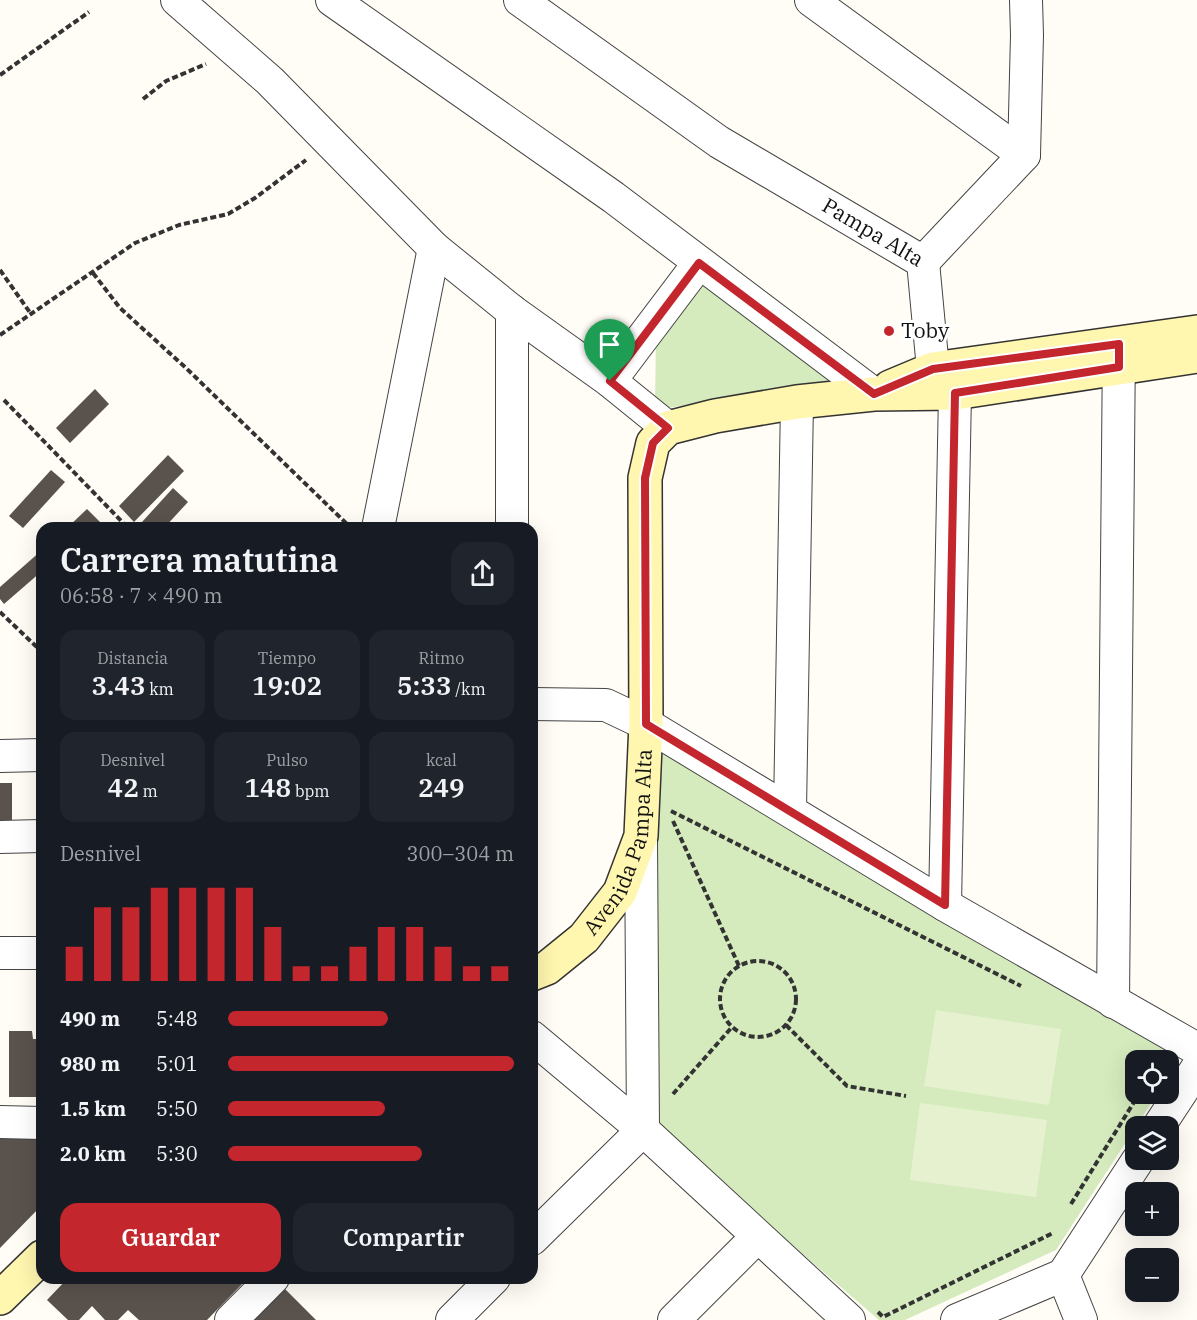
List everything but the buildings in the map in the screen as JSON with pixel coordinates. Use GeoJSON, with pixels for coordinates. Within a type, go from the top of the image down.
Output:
{"type":"FeatureCollection","features":[{"type":"Feature","properties":{"kind":"street"},"geometry":{"type":"LineString","coordinates":[[177,0],[270,81],[434,248],[512,311],[610,381],[668,428],[715,416],[797,402],[874,394],[955,393],[1119,356],[1197,332]]}},
{"type":"Feature","properties":{"kind":"street"},"geometry":{"type":"LineString","coordinates":[[332,0],[613,196],[874,394]]}},
{"type":"Feature","properties":{"kind":"street","name":"Pampa Alta"},"geometry":{"type":"LineString","coordinates":[[520,0],[719,142],[923,262],[933,369]]}},
{"type":"Feature","properties":{"kind":"street"},"geometry":{"type":"LineString","coordinates":[[811,0],[1024,155]]}},
{"type":"Feature","properties":{"kind":"street"},"geometry":{"type":"LineString","coordinates":[[923,262],[1024,155],[1028,35],[1026,0]]}},
{"type":"Feature","properties":{"kind":"street"},"geometry":{"type":"LineString","coordinates":[[379,522],[434,248]]}},
{"type":"Feature","properties":{"kind":"street"},"geometry":{"type":"LineString","coordinates":[[610,381],[699,263]]}},
{"type":"Feature","properties":{"kind":"street"},"geometry":{"type":"LineString","coordinates":[[512,311],[512,522]]}},
{"type":"Feature","properties":{"kind":"street"},"geometry":{"type":"LineString","coordinates":[[874,394],[933,369],[1119,356],[1197,356]]}},
{"type":"Feature","properties":{"kind":"street"},"geometry":{"type":"LineString","coordinates":[[1113,1002],[1119,356]]}},
{"type":"Feature","properties":{"kind":"street"},"geometry":{"type":"LineString","coordinates":[[933,369],[955,393],[945,905]]}},
{"type":"Feature","properties":{"kind":"street"},"geometry":{"type":"LineString","coordinates":[[789,810],[797,402]]}},
{"type":"Feature","properties":{"kind":"street","name":"Avenida Pampa Alta"},"geometry":{"type":"LineString","coordinates":[[538,972],[547,968],[584,938],[620,892],[641,836],[646,724],[645,478],[653,443],[668,428]]}},
{"type":"Feature","properties":{"kind":"street"},"geometry":{"type":"LineString","coordinates":[[538,704],[606,705],[646,724],[945,905],[1197,1049]]}},
{"type":"Feature","properties":{"kind":"street"},"geometry":{"type":"LineString","coordinates":[[0,756],[36,754]]}},
{"type":"Feature","properties":{"kind":"street"},"geometry":{"type":"LineString","coordinates":[[0,837],[36,836]]}},
{"type":"Feature","properties":{"kind":"street"},"geometry":{"type":"LineString","coordinates":[[538,1233],[643,1130],[641,836]]}},
{"type":"Feature","properties":{"kind":"street"},"geometry":{"type":"LineString","coordinates":[[0,952],[36,952]]}},
{"type":"Feature","properties":{"kind":"street"},"geometry":{"type":"LineString","coordinates":[[538,1042],[643,1130],[757,1237],[862,1315]]}},
{"type":"Feature","properties":{"kind":"street"},"geometry":{"type":"LineString","coordinates":[[1166,1116],[1197,1068]]}},
{"type":"Feature","properties":{"kind":"street"},"geometry":{"type":"LineString","coordinates":[[0,1122],[36,1123]]}},
{"type":"Feature","properties":{"kind":"street"},"geometry":{"type":"LineString","coordinates":[[957,1320],[1063,1275],[1131,1170]]}},
{"type":"Feature","properties":{"kind":"street"},"geometry":{"type":"LineString","coordinates":[[674,1320],[757,1237]]}},
{"type":"Feature","properties":{"kind":"street"},"geometry":{"type":"LineString","coordinates":[[0,1298],[36,1263]]}},
{"type":"Feature","properties":{"kind":"street"},"geometry":{"type":"LineString","coordinates":[[1063,1275],[1081,1320]]}},
{"type":"Feature","properties":{"kind":"street"},"geometry":{"type":"LineString","coordinates":[[231,1320],[267,1284]]}},
{"type":"Feature","properties":{"kind":"street"},"geometry":{"type":"LineString","coordinates":[[452,1320],[488,1284]]}},
{"type":"Feature","properties":{"kind":"path"},"geometry":{"type":"LineString","coordinates":[[0,75],[89,12]]}},
{"type":"Feature","properties":{"kind":"path"},"geometry":{"type":"LineString","coordinates":[[143,99],[166,81],[206,65],[201,58]]}},
{"type":"Feature","properties":{"kind":"path"},"geometry":{"type":"LineString","coordinates":[[0,335],[135,243],[180,225],[228,214],[255,198],[330,143]]}},
{"type":"Feature","properties":{"kind":"path"},"geometry":{"type":"LineString","coordinates":[[0,270],[31,314]]}},
{"type":"Feature","properties":{"kind":"path"},"geometry":{"type":"LineString","coordinates":[[93,273],[120,308],[186,368],[345,522]]}},
{"type":"Feature","properties":{"kind":"path"},"geometry":{"type":"LineString","coordinates":[[4,400],[122,522]]}},
{"type":"Feature","properties":{"kind":"path"},"geometry":{"type":"LineString","coordinates":[[0,612],[36,646]]}},
{"type":"Feature","properties":{"kind":"path"},"geometry":{"type":"LineString","coordinates":[[739,966],[668,809],[1022,986]]}},
{"type":"Feature","properties":{"kind":"path"},"geometry":{"type":"LineString","coordinates":[[760,961],[772,964],[783,970],[790,980],[795,991],[792,1015],[786,1025],[776,1033],[765,1037],[741,1034],[724,1018],[720,996],[722,984],[728,975],[739,966],[748,962],[760,961]]}},
{"type":"Feature","properties":{"kind":"path"},"geometry":{"type":"LineString","coordinates":[[786,1025],[847,1086],[906,1096]]}},
{"type":"Feature","properties":{"kind":"path"},"geometry":{"type":"LineString","coordinates":[[672,1096],[732,1027]]}},
{"type":"Feature","properties":{"kind":"path"},"geometry":{"type":"LineString","coordinates":[[1065,1213],[1132,1104]]}},
{"type":"Feature","properties":{"kind":"path"},"geometry":{"type":"LineString","coordinates":[[862,1315],[883,1317],[1053,1233],[1059,1223]]}},
{"type":"Feature","properties":{"kind":"green space"},"geometry":{"type":"Polygon","coordinates":[[[704,285],[836,381],[661,409],[655,402],[656,339],[694,288],[704,285]]]}},
{"type":"Feature","properties":{"kind":"green space"},"geometry":{"type":"Polygon","coordinates":[[[665,749],[1175,1050],[1125,1050],[1125,1104],[1151,1104],[1143,1116],[1125,1116],[1125,1143],[1056,1250],[905,1320],[879,1320],[647,1120],[654,758],[665,749]]]}},
{"type":"Feature","properties":{"kind":"green space"},"geometry":{"type":"Polygon","coordinates":[[[936,1010],[1061,1029],[1049,1105],[924,1086],[936,1010]]]}},
{"type":"Feature","properties":{"kind":"green space"},"geometry":{"type":"Polygon","coordinates":[[[920,1103],[1047,1120],[1036,1197],[910,1180],[920,1103]]]}},
{"type":"Feature","properties":{"kind":"place","name":"Toby"},"geometry":{"type":"Point","coordinates":[889,331]}},
{"type":"Feature","properties":{"kind":"route"},"geometry":{"type":"LineString","coordinates":[[699,263],[874,394],[933,369],[1119,344],[1119,367],[955,393],[945,905],[646,724],[645,478],[653,443],[668,428],[610,381],[699,263]]}}]}
